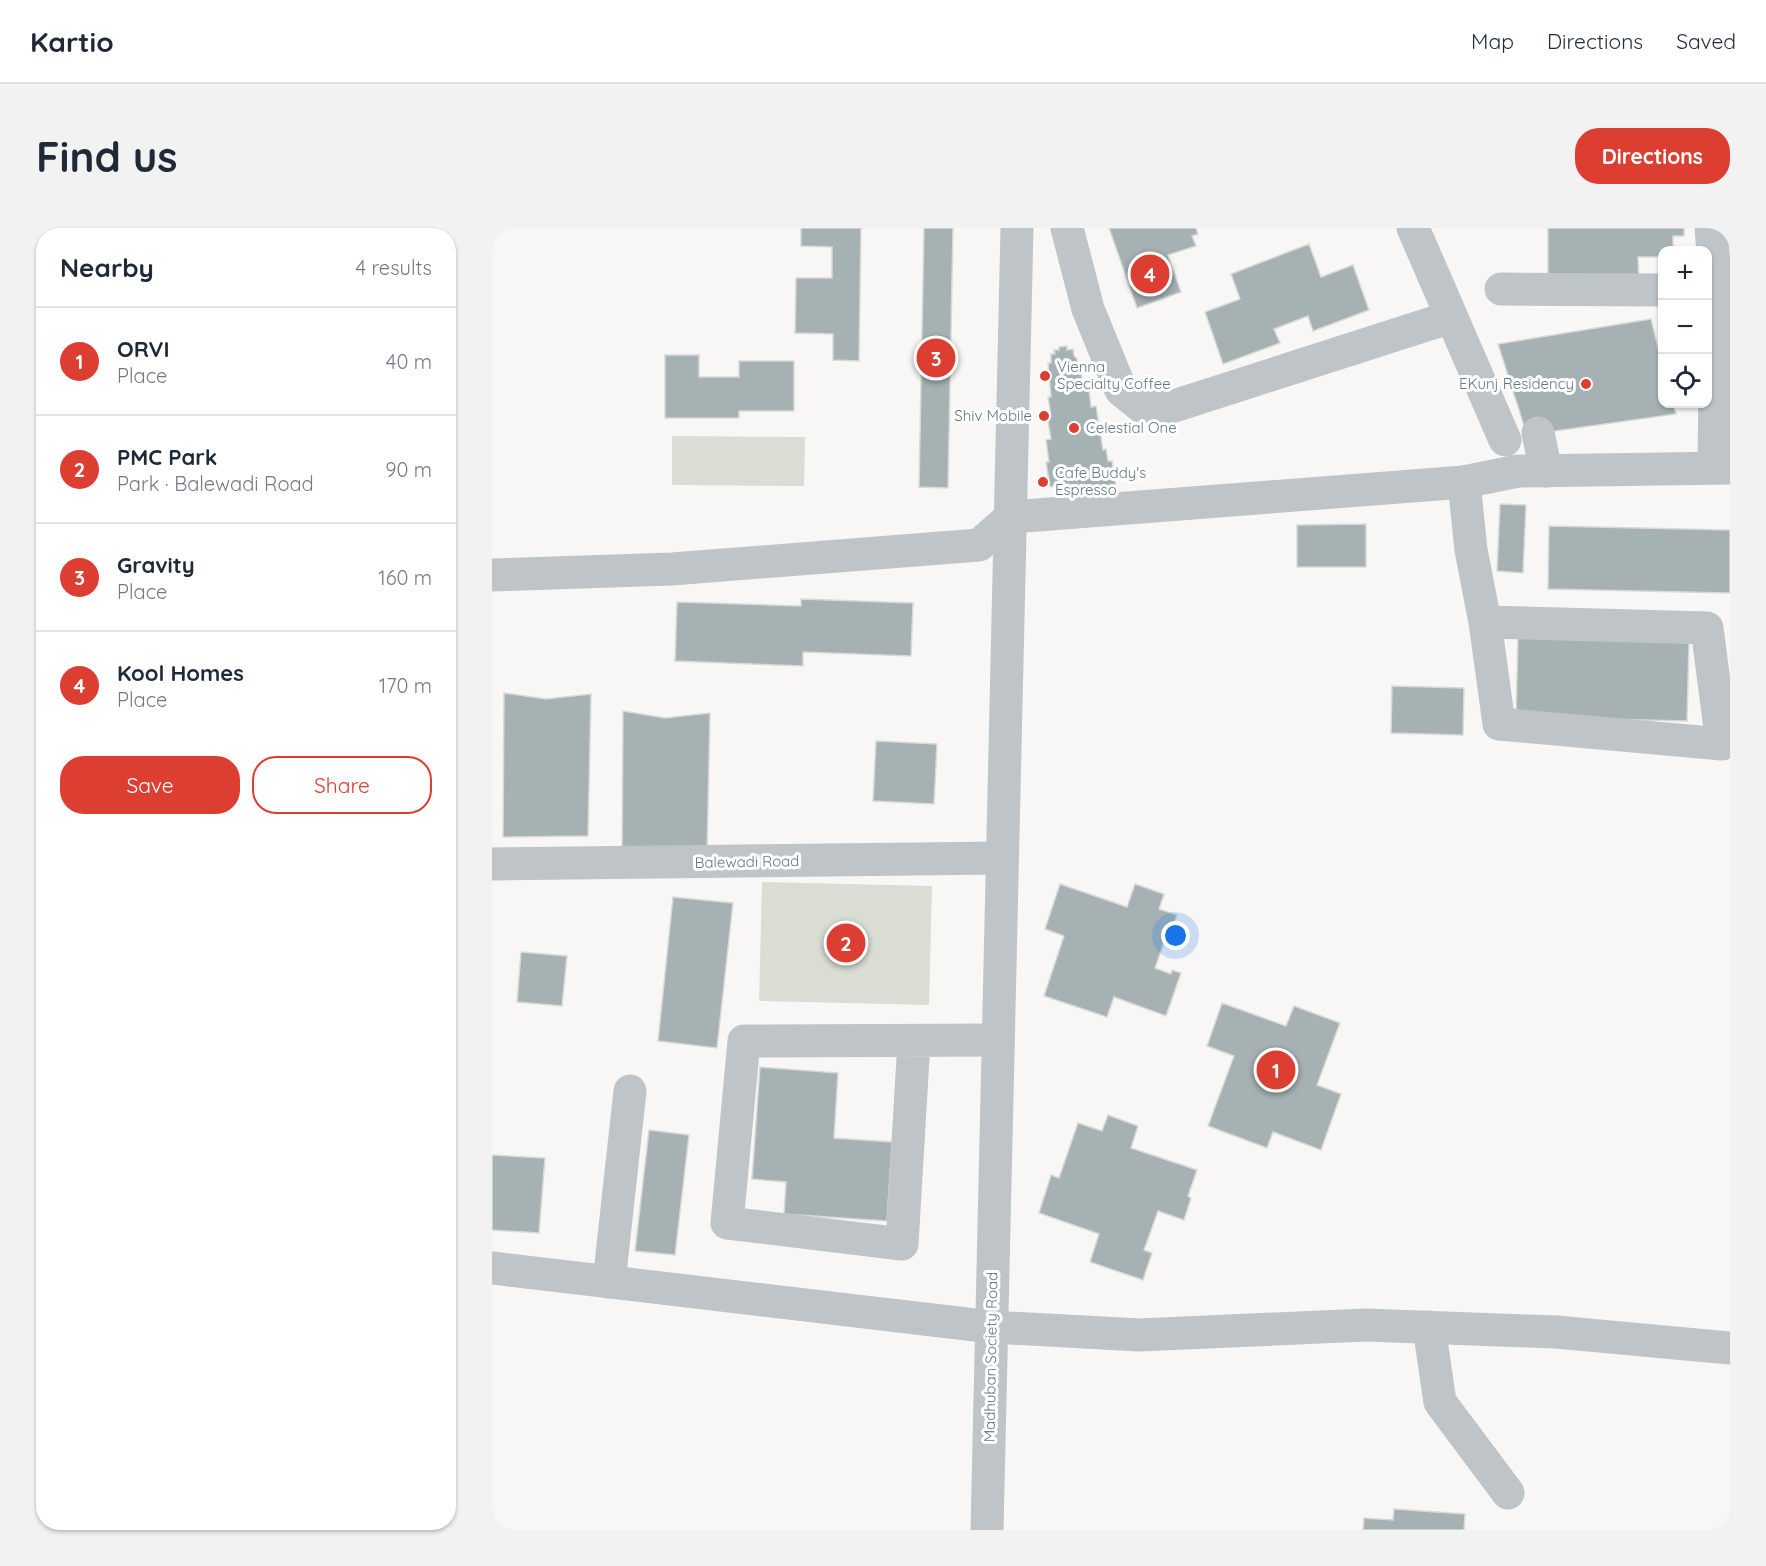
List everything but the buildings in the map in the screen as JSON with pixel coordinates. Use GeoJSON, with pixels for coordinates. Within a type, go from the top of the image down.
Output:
{"type":"FeatureCollection","features":[{"type":"Feature","properties":{"kind":"street","name":"Madhuban Society Road"},"geometry":{"type":"LineString","coordinates":[[987,1530],[1017,228]]}},
{"type":"Feature","properties":{"kind":"street"},"geometry":{"type":"LineString","coordinates":[[1067,228],[1088,309],[1121,390],[1141,405],[1171,407],[1451,317]]}},
{"type":"Feature","properties":{"kind":"street"},"geometry":{"type":"LineString","coordinates":[[1413,228],[1505,440]]}},
{"type":"Feature","properties":{"kind":"street"},"geometry":{"type":"LineString","coordinates":[[1711,228],[1711,246]]}},
{"type":"Feature","properties":{"kind":"street"},"geometry":{"type":"LineString","coordinates":[[1502,289],[1658,290]]}},
{"type":"Feature","properties":{"kind":"street"},"geometry":{"type":"LineString","coordinates":[[492,575],[672,569],[979,545],[1011,517],[1464,482],[1518,471],[1722,468],[1712,290]]}},
{"type":"Feature","properties":{"kind":"street"},"geometry":{"type":"LineString","coordinates":[[1538,433],[1546,471]]}},
{"type":"Feature","properties":{"kind":"street"},"geometry":{"type":"LineString","coordinates":[[1464,482],[1471,550],[1485,622],[1499,724],[1722,744],[1707,628],[1485,622]]}},
{"type":"Feature","properties":{"kind":"street","name":"Balewadi Road"},"geometry":{"type":"LineString","coordinates":[[492,864],[1002,858]]}},
{"type":"Feature","properties":{"kind":"street"},"geometry":{"type":"LineString","coordinates":[[914,1041],[902,1244],[727,1223],[744,1041],[998,1040]]}},
{"type":"Feature","properties":{"kind":"street"},"geometry":{"type":"LineString","coordinates":[[609,1282],[630,1091]]}},
{"type":"Feature","properties":{"kind":"street"},"geometry":{"type":"LineString","coordinates":[[492,1268],[992,1327],[1139,1335],[1366,1325],[1557,1332],[1730,1348]]}},
{"type":"Feature","properties":{"kind":"street"},"geometry":{"type":"LineString","coordinates":[[1429,1327],[1440,1402],[1508,1493]]}},
{"type":"Feature","properties":{"kind":"shaded area"},"geometry":{"type":"Polygon","coordinates":[[[672,436],[805,437],[804,486],[672,485],[672,436]]]}},
{"type":"Feature","properties":{"kind":"shaded area"},"geometry":{"type":"Polygon","coordinates":[[[762,882],[932,886],[929,1005],[759,1001],[762,882]]]}},
{"type":"Feature","properties":{"kind":"place","name":"Kool Homes"},"geometry":{"type":"Point","coordinates":[1150,274]}},
{"type":"Feature","properties":{"kind":"place","name":"Gravity"},"geometry":{"type":"Point","coordinates":[936,358]}},
{"type":"Feature","properties":{"kind":"place","name":"Vienna Specialty Coffee"},"geometry":{"type":"Point","coordinates":[1045,376]}},
{"type":"Feature","properties":{"kind":"place","name":"EKunj Residency"},"geometry":{"type":"Point","coordinates":[1586,384]}},
{"type":"Feature","properties":{"kind":"place","name":"Shiv Mobile"},"geometry":{"type":"Point","coordinates":[1044,416]}},
{"type":"Feature","properties":{"kind":"place","name":"Celestial One"},"geometry":{"type":"Point","coordinates":[1074,428]}},
{"type":"Feature","properties":{"kind":"place","name":"Cafe Buddy's Espresso"},"geometry":{"type":"Point","coordinates":[1043,482]}},
{"type":"Feature","properties":{"kind":"place","name":"PMC Park"},"geometry":{"type":"Point","coordinates":[846,943]}},
{"type":"Feature","properties":{"kind":"place","name":"ORVI"},"geometry":{"type":"Point","coordinates":[1276,1070]}}]}
